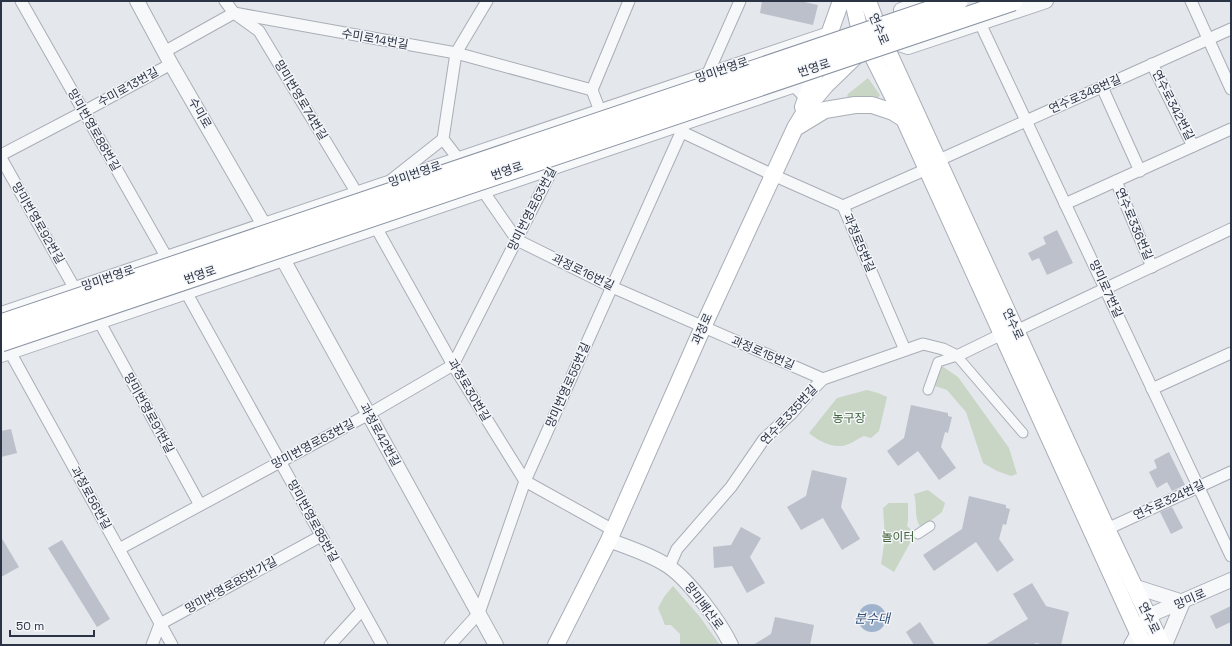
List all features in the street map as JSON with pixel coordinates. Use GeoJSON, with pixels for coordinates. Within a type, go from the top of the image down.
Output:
{"type":"FeatureCollection","features":[{"type":"Feature","properties":{"kind":"highway","name":"번영로"},"geometry":{"type":"LineString","coordinates":[[1,324],[958,1]]}},
{"type":"Feature","properties":{"kind":"highway","name":"번영로"},"geometry":{"type":"LineString","coordinates":[[4,350],[1013,1]]}},
{"type":"Feature","properties":{"kind":"main road"},"geometry":{"type":"LineString","coordinates":[[795,128],[841,1]]}},
{"type":"Feature","properties":{"kind":"main road","name":"연수로"},"geometry":{"type":"LineString","coordinates":[[853,1],[858,23],[867,45],[904,119],[933,165]]}},
{"type":"Feature","properties":{"kind":"main road","name":"연수로"},"geometry":{"type":"LineString","coordinates":[[868,1],[933,165],[1009,332],[1138,641]]}},
{"type":"Feature","properties":{"kind":"main road","name":"과정로"},"geometry":{"type":"LineString","coordinates":[[556,645],[611,535],[703,327],[795,128],[809,105],[826,85],[867,45],[882,38]]}},
{"type":"Feature","properties":{"kind":"main road"},"geometry":{"type":"LineString","coordinates":[[795,128],[825,110],[855,105],[872,105],[893,112],[904,119]]}},
{"type":"Feature","properties":{"kind":"main road","name":"연수로"},"geometry":{"type":"LineString","coordinates":[[1009,332],[1107,529],[1162,645]]}},
{"type":"Feature","properties":{"kind":"street","name":"망미번영로88번길"},"geometry":{"type":"LineString","coordinates":[[21,1],[167,258]]}},
{"type":"Feature","properties":{"kind":"street","name":"수미로"},"geometry":{"type":"LineString","coordinates":[[137,1],[264,225]]}},
{"type":"Feature","properties":{"kind":"street","name":"망미번영로74번길"},"geometry":{"type":"LineString","coordinates":[[224,1],[234,13],[259,31],[358,193],[366,209]]}},
{"type":"Feature","properties":{"kind":"street"},"geometry":{"type":"LineString","coordinates":[[385,184],[443,139],[456,53],[487,1]]}},
{"type":"Feature","properties":{"kind":"street"},"geometry":{"type":"LineString","coordinates":[[600,111],[592,90],[629,1]]}},
{"type":"Feature","properties":{"kind":"street","name":"망미번영로55번길"},"geometry":{"type":"LineString","coordinates":[[450,645],[479,613],[525,481],[681,126],[708,75],[740,1]]}},
{"type":"Feature","properties":{"kind":"street"},"geometry":{"type":"LineString","coordinates":[[882,38],[893,13],[928,1]]}},
{"type":"Feature","properties":{"kind":"street"},"geometry":{"type":"LineString","coordinates":[[882,38],[963,9],[961,1]]}},
{"type":"Feature","properties":{"kind":"street"},"geometry":{"type":"LineString","coordinates":[[882,38],[908,47],[1046,1]]}},
{"type":"Feature","properties":{"kind":"street"},"geometry":{"type":"LineString","coordinates":[[1192,1],[1231,89]]}},
{"type":"Feature","properties":{"kind":"street"},"geometry":{"type":"LineString","coordinates":[[168,58],[234,13]]}},
{"type":"Feature","properties":{"kind":"street","name":"수미로14번길"},"geometry":{"type":"LineString","coordinates":[[234,13],[456,53],[592,90]]}},
{"type":"Feature","properties":{"kind":"street","name":"망미로7번길"},"geometry":{"type":"LineString","coordinates":[[980,23],[1231,556]]}},
{"type":"Feature","properties":{"kind":"street","name":"연수로348번길"},"geometry":{"type":"LineString","coordinates":[[933,165],[1025,121],[1231,29]]}},
{"type":"Feature","properties":{"kind":"street","name":"망미번영로"},"geometry":{"type":"LineString","coordinates":[[1,314],[829,34]]}},
{"type":"Feature","properties":{"kind":"street","name":"수미로13번길"},"geometry":{"type":"LineString","coordinates":[[1,156],[83,112],[168,58]]}},
{"type":"Feature","properties":{"kind":"street","name":"연수로342번길"},"geometry":{"type":"LineString","coordinates":[[1152,64],[1193,146]]}},
{"type":"Feature","properties":{"kind":"street"},"geometry":{"type":"LineString","coordinates":[[4,350],[99,321],[553,167],[681,126],[795,84],[806,96]]}},
{"type":"Feature","properties":{"kind":"street"},"geometry":{"type":"LineString","coordinates":[[1102,86],[1140,170]]}},
{"type":"Feature","properties":{"kind":"street"},"geometry":{"type":"LineString","coordinates":[[652,93],[681,126]]}},
{"type":"Feature","properties":{"kind":"street","name":"망미번영로63번길"},"geometry":{"type":"LineString","coordinates":[[119,549],[369,414],[453,365],[578,119]]}},
{"type":"Feature","properties":{"kind":"street","name":"과정로5번길"},"geometry":{"type":"LineString","coordinates":[[681,126],[773,175],[843,206],[905,350]]}},
{"type":"Feature","properties":{"kind":"street","name":"연수로342번길"},"geometry":{"type":"LineString","coordinates":[[1065,204],[1231,129]]}},
{"type":"Feature","properties":{"kind":"street","name":"과정로16번길"},"geometry":{"type":"LineString","coordinates":[[443,139],[483,191],[517,240],[612,286],[703,327]]}},
{"type":"Feature","properties":{"kind":"street","name":"망미번영로92번길"},"geometry":{"type":"LineString","coordinates":[[1,156],[76,289]]}},
{"type":"Feature","properties":{"kind":"street"},"geometry":{"type":"LineString","coordinates":[[843,206],[933,165]]}},
{"type":"Feature","properties":{"kind":"street","name":"연수로336번길"},"geometry":{"type":"LineString","coordinates":[[1116,181],[1152,267]]}},
{"type":"Feature","properties":{"kind":"street","name":"과정로30번길"},"geometry":{"type":"LineString","coordinates":[[366,209],[453,365],[525,481],[611,535]]}},
{"type":"Feature","properties":{"kind":"street","name":"과정로42번길"},"geometry":{"type":"LineString","coordinates":[[264,225],[496,645]]}},
{"type":"Feature","properties":{"kind":"street","name":"연수로336번길"},"geometry":{"type":"LineString","coordinates":[[1009,332],[1106,289],[1231,229]]}},
{"type":"Feature","properties":{"kind":"street","name":"망미번영로85번길"},"geometry":{"type":"LineString","coordinates":[[186,292],[382,645]]}},
{"type":"Feature","properties":{"kind":"street","name":"망미번영로91번길"},"geometry":{"type":"LineString","coordinates":[[99,321],[200,505]]}},
{"type":"Feature","properties":{"kind":"street","name":"과정로15번길"},"geometry":{"type":"LineString","coordinates":[[703,327],[823,379]]}},
{"type":"Feature","properties":{"kind":"street"},"geometry":{"type":"LineString","coordinates":[[928,390],[938,362],[957,356],[1009,332]]}},
{"type":"Feature","properties":{"kind":"street","name":"연수로335번길"},"geometry":{"type":"LineString","coordinates":[[669,567],[677,549],[731,487],[764,439],[791,414],[823,379],[922,344],[943,349],[957,356]]}},
{"type":"Feature","properties":{"kind":"street","name":"과정로56번길"},"geometry":{"type":"LineString","coordinates":[[4,350],[119,549],[172,645]]}},
{"type":"Feature","properties":{"kind":"street"},"geometry":{"type":"LineString","coordinates":[[1152,389],[1231,353]]}},
{"type":"Feature","properties":{"kind":"street"},"geometry":{"type":"LineString","coordinates":[[957,356],[1023,433]]}},
{"type":"Feature","properties":{"kind":"street","name":"연수로324번길"},"geometry":{"type":"LineString","coordinates":[[1107,529],[1231,472]]}},
{"type":"Feature","properties":{"kind":"street"},"geometry":{"type":"LineString","coordinates":[[918,534],[930,526]]}},
{"type":"Feature","properties":{"kind":"street","name":"망미배산로"},"geometry":{"type":"LineString","coordinates":[[611,535],[669,567],[689,584],[722,629],[729,644]]}},
{"type":"Feature","properties":{"kind":"street","name":"망미번영로85번가길"},"geometry":{"type":"LineString","coordinates":[[160,624],[321,536]]}},
{"type":"Feature","properties":{"kind":"street","name":"망미로"},"geometry":{"type":"LineString","coordinates":[[1148,616],[1231,580]]}},
{"type":"Feature","properties":{"kind":"street"},"geometry":{"type":"LineString","coordinates":[[1134,586],[1183,602],[1165,645]]}},
{"type":"Feature","properties":{"kind":"street"},"geometry":{"type":"LineString","coordinates":[[330,645],[362,610]]}},
{"type":"Feature","properties":{"kind":"street"},"geometry":{"type":"LineString","coordinates":[[1138,641],[1148,616]]}},
{"type":"Feature","properties":{"kind":"street"},"geometry":{"type":"LineString","coordinates":[[152,645],[160,624]]}},
{"type":"Feature","properties":{"kind":"green space"},"geometry":{"type":"Polygon","coordinates":[[[868,78],[880,95],[877,99],[849,98],[847,96],[848,94],[868,78]]]}},
{"type":"Feature","properties":{"kind":"green space"},"geometry":{"type":"Polygon","coordinates":[[[942,366],[958,377],[1009,448],[1017,474],[1011,476],[997,471],[983,463],[966,412],[947,390],[935,386],[942,366]]]}},
{"type":"Feature","properties":{"kind":"green space","name":"농구장"},"geometry":{"type":"Polygon","coordinates":[[[867,390],[887,397],[879,431],[871,438],[864,436],[847,445],[837,446],[824,442],[809,433],[837,398],[867,390]]]}},
{"type":"Feature","properties":{"kind":"green space","name":"놀이터"},"geometry":{"type":"Polygon","coordinates":[[[928,490],[945,503],[942,512],[921,528],[916,515],[914,494],[928,490]]]}},
{"type":"Feature","properties":{"kind":"green space","name":"놀이터"},"geometry":{"type":"Polygon","coordinates":[[[889,503],[908,503],[907,526],[915,534],[894,572],[881,564],[885,538],[883,508],[889,503]]]}},
{"type":"Feature","properties":{"kind":"green space"},"geometry":{"type":"Polygon","coordinates":[[[673,586],[700,617],[720,645],[680,645],[680,634],[671,625],[665,625],[658,608],[664,597],[673,586]]]}},
{"type":"Feature","properties":{"kind":"water","name":"분수대"},"geometry":{"type":"Polygon","coordinates":[[[872,604],[882,608],[886,618],[882,628],[872,632],[862,628],[858,618],[862,608],[872,604]]]}},
{"type":"Feature","properties":{"kind":"building"},"geometry":{"type":"Polygon","coordinates":[[[762,1],[800,1],[818,5],[813,25],[760,13],[762,1]]]}},
{"type":"Feature","properties":{"kind":"building"},"geometry":{"type":"Polygon","coordinates":[[[1057,230],[1073,263],[1047,275],[1039,258],[1032,261],[1028,253],[1046,244],[1043,237],[1057,230]]]}},
{"type":"Feature","properties":{"kind":"building"},"geometry":{"type":"Polygon","coordinates":[[[911,405],[948,413],[948,416],[952,417],[948,433],[945,432],[941,447],[956,468],[939,480],[918,451],[898,466],[887,451],[904,438],[911,405]]]}},
{"type":"Feature","properties":{"kind":"building"},"geometry":{"type":"Polygon","coordinates":[[[11,429],[17,453],[1,457],[1,431],[11,429]]]}},
{"type":"Feature","properties":{"kind":"building"},"geometry":{"type":"Polygon","coordinates":[[[1169,452],[1185,485],[1172,491],[1167,482],[1157,488],[1149,472],[1157,468],[1154,460],[1169,452]]]}},
{"type":"Feature","properties":{"kind":"building"},"geometry":{"type":"Polygon","coordinates":[[[812,470],[847,478],[841,507],[860,539],[842,550],[823,518],[801,530],[787,507],[806,496],[812,470]]]}},
{"type":"Feature","properties":{"kind":"building"},"geometry":{"type":"Polygon","coordinates":[[[969,496],[1006,505],[1006,508],[1010,509],[1006,525],[1003,524],[999,539],[1014,560],[997,572],[976,542],[934,571],[923,555],[962,529],[969,496]]]}},
{"type":"Feature","properties":{"kind":"building"},"geometry":{"type":"Polygon","coordinates":[[[1172,507],[1183,528],[1171,534],[1160,512],[1172,507]]]}},
{"type":"Feature","properties":{"kind":"building"},"geometry":{"type":"Polygon","coordinates":[[[741,527],[761,538],[750,557],[765,583],[747,593],[732,566],[714,568],[713,547],[731,545],[741,527]]]}},
{"type":"Feature","properties":{"kind":"building"},"geometry":{"type":"Polygon","coordinates":[[[1,537],[19,567],[1,577],[1,537]]]}},
{"type":"Feature","properties":{"kind":"building"},"geometry":{"type":"Polygon","coordinates":[[[62,540],[110,619],[97,627],[48,548],[62,540]]]}},
{"type":"Feature","properties":{"kind":"building"},"geometry":{"type":"Polygon","coordinates":[[[1032,583],[1046,606],[1069,612],[1061,645],[1036,643],[1032,645],[985,645],[1028,619],[1013,594],[1032,583]]]}},
{"type":"Feature","properties":{"kind":"building"},"geometry":{"type":"Polygon","coordinates":[[[1231,606],[1231,622],[1216,629],[1210,616],[1231,606]]]}},
{"type":"Feature","properties":{"kind":"building"},"geometry":{"type":"Polygon","coordinates":[[[775,617],[814,625],[810,645],[753,645],[771,634],[775,617]]]}},
{"type":"Feature","properties":{"kind":"building"},"geometry":{"type":"Polygon","coordinates":[[[920,622],[935,645],[914,645],[906,632],[920,622]]]}}]}
